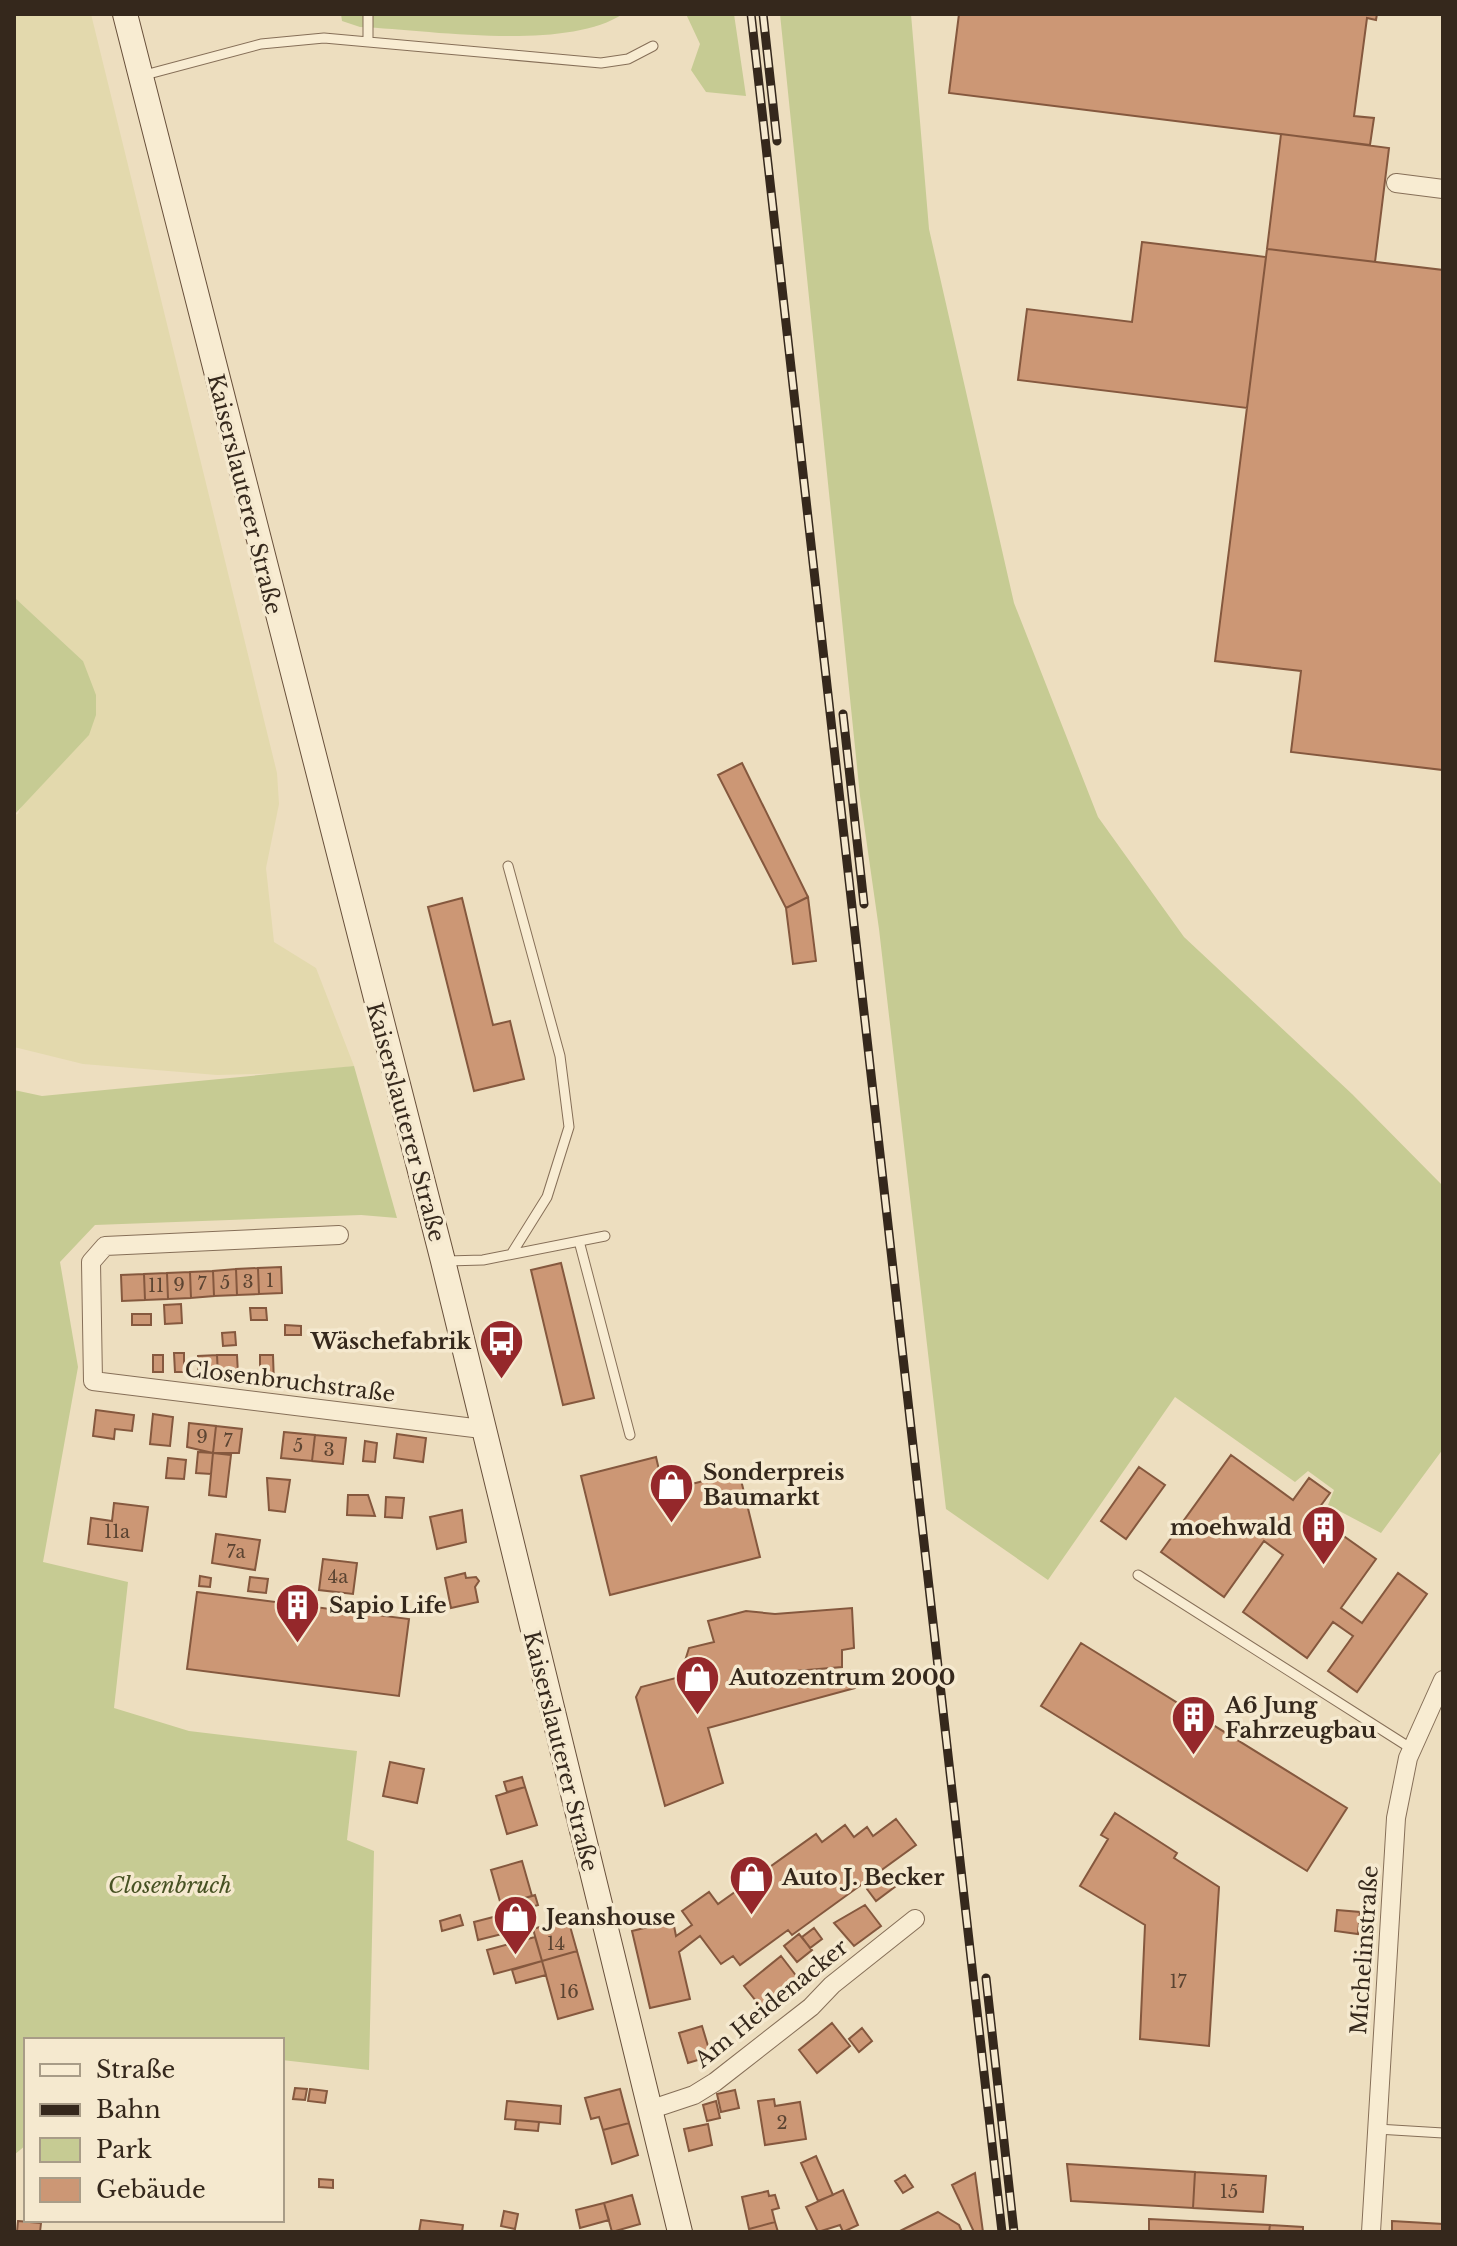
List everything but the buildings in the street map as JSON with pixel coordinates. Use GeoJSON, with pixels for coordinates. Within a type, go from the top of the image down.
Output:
{"type":"FeatureCollection","features":[{"type":"Feature","properties":{"kind":"main road","name":"Kaiserslauterer Straße"},"geometry":{"type":"LineString","coordinates":[[125,14],[443,1261],[680,2232]]}},
{"type":"Feature","properties":{"kind":"street"},"geometry":{"type":"LineString","coordinates":[[1396,183],[1443,189]]}},
{"type":"Feature","properties":{"kind":"street","name":"Closenbruchstraße"},"geometry":{"type":"LineString","coordinates":[[339,1235],[105,1246],[91,1262],[93,1381],[482,1429]]}},
{"type":"Feature","properties":{"kind":"street","name":"Michelinstraße"},"geometry":{"type":"LineString","coordinates":[[1371,2232],[1396,1818],[1412,1749],[1443,1680]]}},
{"type":"Feature","properties":{"kind":"street","name":"Am Heidenacker"},"geometry":{"type":"LineString","coordinates":[[649,2110],[694,2095],[715,2082],[811,2007],[832,1985],[915,1919]]}},
{"type":"Feature","properties":{"kind":"lane"},"geometry":{"type":"LineString","coordinates":[[368,14],[368,42]]}},
{"type":"Feature","properties":{"kind":"lane"},"geometry":{"type":"LineString","coordinates":[[141,76],[261,44],[324,38],[601,63],[628,59],[653,46]]}},
{"type":"Feature","properties":{"kind":"lane"},"geometry":{"type":"LineString","coordinates":[[508,866],[560,1056],[569,1127],[547,1197],[512,1253]]}},
{"type":"Feature","properties":{"kind":"lane"},"geometry":{"type":"LineString","coordinates":[[443,1261],[483,1260],[605,1236]]}},
{"type":"Feature","properties":{"kind":"lane"},"geometry":{"type":"LineString","coordinates":[[579,1241],[630,1435]]}},
{"type":"Feature","properties":{"kind":"lane"},"geometry":{"type":"LineString","coordinates":[[1138,1575],[1412,1749]]}},
{"type":"Feature","properties":{"kind":"lane"},"geometry":{"type":"LineString","coordinates":[[1377,2129],[1443,2133]]}},
{"type":"Feature","properties":{"kind":"shaded area"},"geometry":{"type":"Polygon","coordinates":[[[14,14],[91,14],[277,773],[279,804],[266,868],[274,942],[316,968],[354,1066],[298,1073],[217,1075],[83,1064],[14,1047],[14,815],[18,814],[83,661],[14,597],[14,14]]]}},
{"type":"Feature","properties":{"kind":"green space"},"geometry":{"type":"Polygon","coordinates":[[[341,14],[623,14],[598,26],[567,32],[496,36],[360,27],[342,21],[341,14]]]}},
{"type":"Feature","properties":{"kind":"green space"},"geometry":{"type":"Polygon","coordinates":[[[686,14],[734,14],[746,96],[706,92],[691,70],[700,44],[686,14]]]}},
{"type":"Feature","properties":{"kind":"green space"},"geometry":{"type":"Polygon","coordinates":[[[780,14],[911,14],[929,229],[1014,603],[1098,817],[1184,937],[1352,1094],[1443,1186],[1443,1449],[1381,1533],[1328,1505],[1334,1490],[1308,1471],[1295,1482],[1175,1397],[1048,1580],[946,1509],[879,929],[860,796],[780,14]]]}},
{"type":"Feature","properties":{"kind":"green space"},"geometry":{"type":"Polygon","coordinates":[[[14,597],[83,661],[96,695],[96,715],[89,735],[14,815],[14,597]]]}},
{"type":"Feature","properties":{"kind":"green space","name":"Closenbruch"},"geometry":{"type":"Polygon","coordinates":[[[354,1066],[397,1218],[361,1215],[95,1225],[60,1262],[78,1367],[43,1562],[128,1582],[114,1708],[189,1731],[357,1751],[347,1840],[374,1851],[369,2070],[284,2060],[284,2038],[24,2038],[24,2147],[14,2155],[14,1090],[42,1096],[354,1066]]]}},
{"type":"Feature","properties":{"kind":"railway"},"geometry":{"type":"LineString","coordinates":[[751,14],[1002,2232]]}},
{"type":"Feature","properties":{"kind":"railway"},"geometry":{"type":"LineString","coordinates":[[763,14],[777,141]]}},
{"type":"Feature","properties":{"kind":"railway"},"geometry":{"type":"LineString","coordinates":[[843,714],[864,904]]}},
{"type":"Feature","properties":{"kind":"railway"},"geometry":{"type":"LineString","coordinates":[[986,1978],[1014,2232]]}},
{"type":"Feature","properties":{"kind":"place","name":"Wäschefabrik"},"geometry":{"type":"Point","coordinates":[502,1380]}},
{"type":"Feature","properties":{"kind":"place","name":"Sonderpreis Baumarkt"},"geometry":{"type":"Point","coordinates":[672,1524]}},
{"type":"Feature","properties":{"kind":"place","name":"moehwald"},"geometry":{"type":"Point","coordinates":[1323,1566]}},
{"type":"Feature","properties":{"kind":"place","name":"Sapio Life"},"geometry":{"type":"Point","coordinates":[298,1644]}},
{"type":"Feature","properties":{"kind":"place","name":"Autozentrum 2000"},"geometry":{"type":"Point","coordinates":[698,1716]}},
{"type":"Feature","properties":{"kind":"place","name":"A6 Jung Fahrzeugbau"},"geometry":{"type":"Point","coordinates":[1194,1757]}},
{"type":"Feature","properties":{"kind":"place","name":"Auto J. Becker"},"geometry":{"type":"Point","coordinates":[751,1916]}},
{"type":"Feature","properties":{"kind":"place","name":"Jeanshouse"},"geometry":{"type":"Point","coordinates":[515,1956]}}]}
